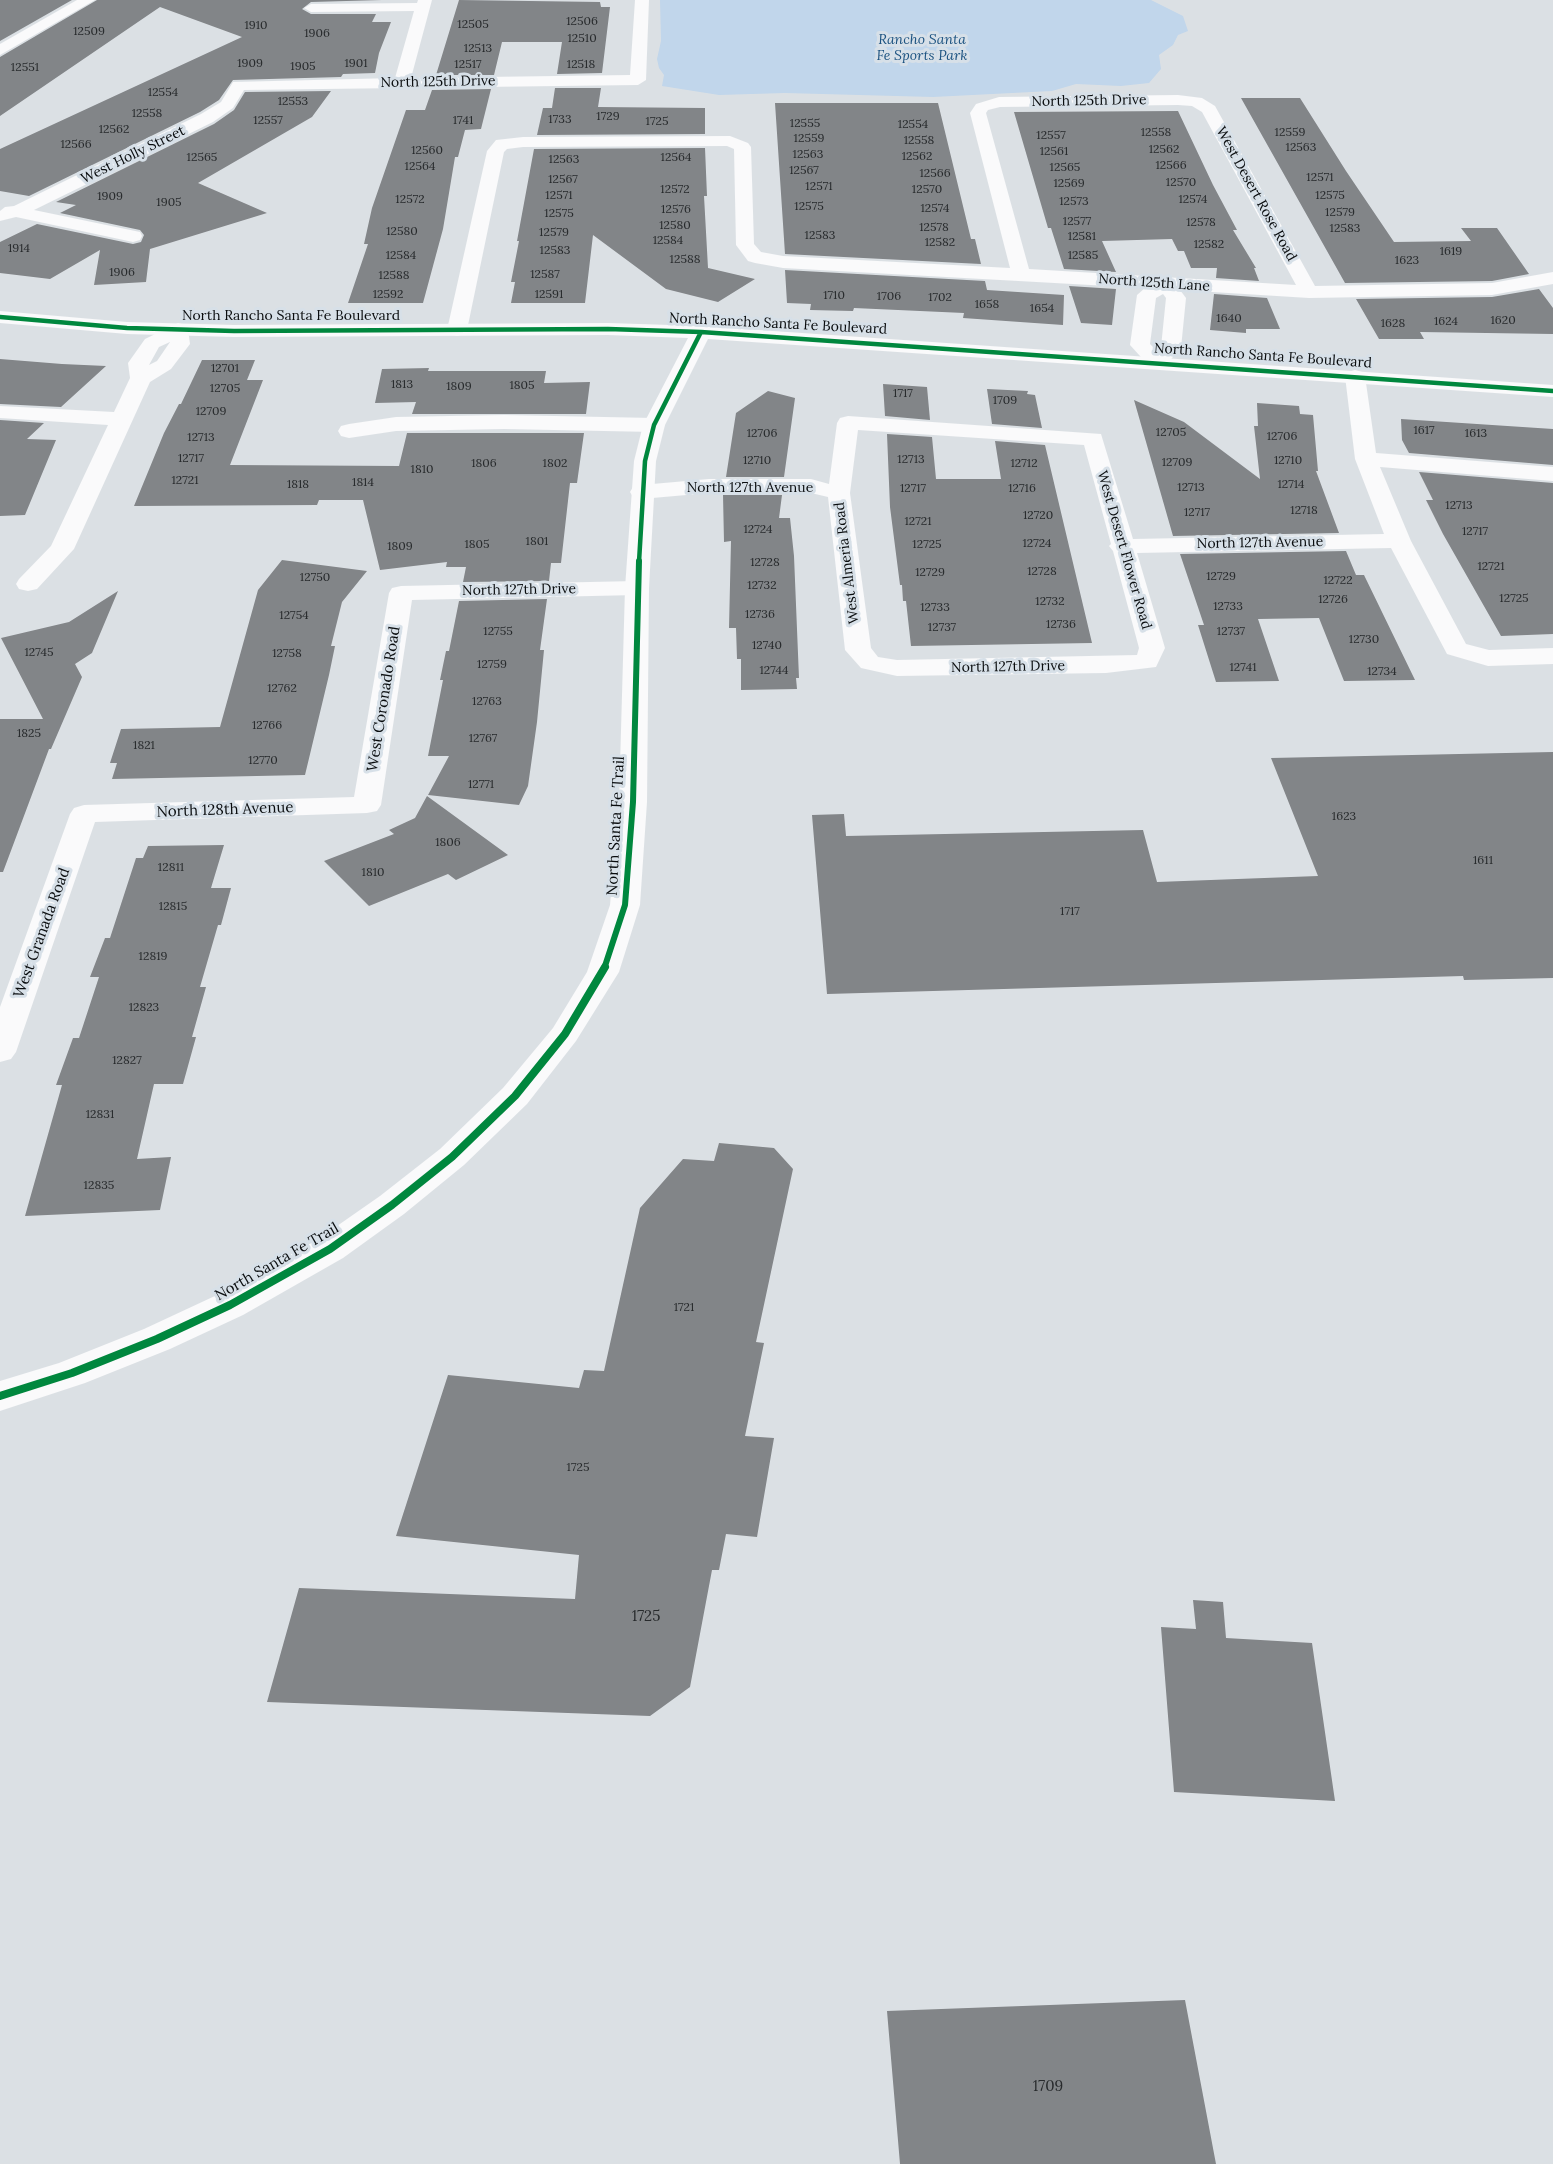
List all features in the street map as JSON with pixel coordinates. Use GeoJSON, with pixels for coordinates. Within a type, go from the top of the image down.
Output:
{"type":"FeatureCollection","features":[{"type":"Feature","properties":{"kind":"street"},"geometry":{"type":"LineString","coordinates":[[0,50],[88,0]]}},
{"type":"Feature","properties":{"kind":"street","name":"North 125th Drive"},"geometry":{"type":"LineString","coordinates":[[238,85],[638,80],[642,0]]}},
{"type":"Feature","properties":{"kind":"street"},"geometry":{"type":"LineString","coordinates":[[311,8],[425,3],[402,83]]}},
{"type":"Feature","properties":{"kind":"street","name":"West Holly Street"},"geometry":{"type":"LineString","coordinates":[[0,227],[11,222],[6,213],[207,118],[227,105],[238,85]]}},
{"type":"Feature","properties":{"kind":"street","name":"North 125th Drive"},"geometry":{"type":"LineString","coordinates":[[1021,274],[978,113],[982,107],[999,102],[1196,102]]}},
{"type":"Feature","properties":{"kind":"street","name":"West Desert Rose Road"},"geometry":{"type":"LineString","coordinates":[[1196,102],[1209,109],[1309,292]]}},
{"type":"Feature","properties":{"kind":"street","name":"North 125th Lane"},"geometry":{"type":"LineString","coordinates":[[457,330],[496,151],[502,144],[730,141],[742,147],[746,245],[755,257],[783,262],[1309,292],[1492,289],[1553,278]]}},
{"type":"Feature","properties":{"kind":"street"},"geometry":{"type":"LineString","coordinates":[[6,213],[133,236]]}},
{"type":"Feature","properties":{"kind":"street"},"geometry":{"type":"LineString","coordinates":[[1166,284],[1176,298],[1171,348],[1157,363],[1140,345],[1147,295],[1166,284]]}},
{"type":"Feature","properties":{"kind":"street","name":"North Rancho Santa Fe Boulevard"},"geometry":{"type":"LineString","coordinates":[[0,317],[75,324],[298,332],[609,329],[701,332],[1553,391]]}},
{"type":"Feature","properties":{"kind":"street"},"geometry":{"type":"LineString","coordinates":[[28,584],[62,549],[141,378],[164,365],[177,348],[180,344],[178,329]]}},
{"type":"Feature","properties":{"kind":"street","name":"North Santa Fe Trail"},"geometry":{"type":"LineString","coordinates":[[0,1396],[72,1373],[157,1339],[230,1305],[330,1249],[392,1205],[452,1157],[514,1096],[565,1034],[603,972],[625,905],[633,801],[637,588],[641,492],[645,461],[654,426],[701,332]]}},
{"type":"Feature","properties":{"kind":"street"},"geometry":{"type":"LineString","coordinates":[[1355,376],[1366,459],[1399,541],[1456,649],[1488,657],[1553,656]]}},
{"type":"Feature","properties":{"kind":"street"},"geometry":{"type":"LineString","coordinates":[[0,412],[121,419]]}},
{"type":"Feature","properties":{"kind":"street"},"geometry":{"type":"LineString","coordinates":[[350,431],[396,424],[504,422],[654,426]]}},
{"type":"Feature","properties":{"kind":"street","name":"West Almeria Road"},"geometry":{"type":"LineString","coordinates":[[870,663],[858,650],[839,493],[848,423],[1093,439]]}},
{"type":"Feature","properties":{"kind":"street","name":"West Desert Flower Road"},"geometry":{"type":"LineString","coordinates":[[1093,439],[1121,546],[1152,648],[1147,662]]}},
{"type":"Feature","properties":{"kind":"street"},"geometry":{"type":"LineString","coordinates":[[1366,459],[1553,474]]}},
{"type":"Feature","properties":{"kind":"street","name":"North 127th Avenue"},"geometry":{"type":"LineString","coordinates":[[641,492],[708,500],[812,500],[839,493]]}},
{"type":"Feature","properties":{"kind":"street","name":"North 127th Avenue"},"geometry":{"type":"LineString","coordinates":[[1121,546],[1399,541]]}},
{"type":"Feature","properties":{"kind":"street","name":"North 127th Drive"},"geometry":{"type":"LineString","coordinates":[[401,593],[637,588]]}},
{"type":"Feature","properties":{"kind":"street","name":"West Coronado Road"},"geometry":{"type":"LineString","coordinates":[[367,805],[401,593]]}},
{"type":"Feature","properties":{"kind":"street","name":"North 127th Drive"},"geometry":{"type":"LineString","coordinates":[[870,663],[897,668],[1106,665],[1147,662]]}},
{"type":"Feature","properties":{"kind":"street","name":"North 128th Avenue"},"geometry":{"type":"LineString","coordinates":[[84,814],[367,805]]}},
{"type":"Feature","properties":{"kind":"street","name":"West Granada Road"},"geometry":{"type":"LineString","coordinates":[[0,1053],[84,814]]}},
{"type":"Feature","properties":{"kind":"green space","name":"Rancho Santa Fe Sports Park"},"geometry":{"type":"Polygon","coordinates":[[[660,0],[1151,0],[1183,16],[1188,31],[1178,35],[1173,45],[1159,55],[1161,69],[1149,83],[1121,86],[1076,84],[1052,91],[933,97],[785,93],[719,95],[662,86],[664,75],[657,59],[661,41],[660,0]]]}},
{"type":"Feature","properties":{"kind":"building"},"geometry":{"type":"Polygon","coordinates":[[[0,0],[72,0],[0,41],[0,0]]]}},
{"type":"Feature","properties":{"kind":"building"},"geometry":{"type":"Polygon","coordinates":[[[97,0],[382,0],[311,2],[302,9],[311,14],[376,14],[372,22],[391,22],[379,53],[375,73],[343,74],[341,77],[233,80],[219,100],[200,112],[29,196],[0,191],[0,149],[242,37],[160,7],[0,116],[0,57],[97,0]]]}},
{"type":"Feature","properties":{"kind":"building"},"geometry":{"type":"Polygon","coordinates":[[[459,0],[600,2],[601,7],[610,7],[602,73],[557,74],[562,42],[502,42],[494,75],[436,75],[459,0]]]}},
{"type":"Feature","properties":{"kind":"building"},"geometry":{"type":"Polygon","coordinates":[[[555,88],[601,88],[598,107],[705,108],[705,134],[537,135],[543,108],[552,108],[555,88]]]}},
{"type":"Feature","properties":{"kind":"building"},"geometry":{"type":"Polygon","coordinates":[[[491,89],[481,129],[465,130],[458,157],[455,157],[443,229],[423,303],[348,303],[368,244],[364,244],[372,208],[406,110],[425,110],[432,90],[491,89]]]}},
{"type":"Feature","properties":{"kind":"building"},"geometry":{"type":"Polygon","coordinates":[[[331,91],[312,117],[198,183],[267,213],[150,249],[146,282],[94,285],[100,250],[50,279],[0,273],[0,242],[37,224],[133,244],[141,242],[144,235],[140,230],[60,213],[76,205],[56,202],[214,124],[234,110],[245,92],[331,91]]]}},
{"type":"Feature","properties":{"kind":"building"},"geometry":{"type":"Polygon","coordinates":[[[1241,98],[1300,98],[1394,242],[1471,241],[1461,228],[1497,228],[1529,274],[1492,281],[1345,283],[1241,98]]]}},
{"type":"Feature","properties":{"kind":"building"},"geometry":{"type":"Polygon","coordinates":[[[775,103],[938,103],[971,239],[975,239],[981,264],[785,254],[775,103]]]}},
{"type":"Feature","properties":{"kind":"building"},"geometry":{"type":"Polygon","coordinates":[[[1178,111],[1237,230],[1233,230],[1256,268],[1254,268],[1259,281],[1216,278],[1217,268],[1191,268],[1184,251],[1178,251],[1172,239],[1102,241],[1116,272],[1064,269],[1051,228],[1048,228],[1014,112],[1178,111]]]}},
{"type":"Feature","properties":{"kind":"building"},"geometry":{"type":"Polygon","coordinates":[[[705,148],[707,196],[704,196],[708,268],[755,279],[718,302],[666,289],[593,235],[585,303],[511,303],[515,282],[511,282],[519,241],[517,241],[534,149],[705,148]]]}},
{"type":"Feature","properties":{"kind":"building"},"geometry":{"type":"Polygon","coordinates":[[[785,270],[985,281],[987,290],[1064,295],[1063,325],[963,318],[964,313],[854,308],[853,311],[810,310],[811,304],[787,303],[785,270]]]}},
{"type":"Feature","properties":{"kind":"building"},"geometry":{"type":"Polygon","coordinates":[[[1069,286],[1116,289],[1112,325],[1081,323],[1069,286]]]}},
{"type":"Feature","properties":{"kind":"building"},"geometry":{"type":"Polygon","coordinates":[[[1539,289],[1553,308],[1553,334],[1420,332],[1424,339],[1379,339],[1356,299],[1492,297],[1539,289]]]}},
{"type":"Feature","properties":{"kind":"building"},"geometry":{"type":"Polygon","coordinates":[[[1214,294],[1267,298],[1280,329],[1246,329],[1246,333],[1210,330],[1214,294]]]}},
{"type":"Feature","properties":{"kind":"building"},"geometry":{"type":"Polygon","coordinates":[[[0,359],[106,366],[61,407],[0,404],[0,359]]]}},
{"type":"Feature","properties":{"kind":"building"},"geometry":{"type":"Polygon","coordinates":[[[202,360],[255,360],[247,380],[263,380],[230,465],[399,466],[407,433],[584,433],[577,483],[570,483],[561,563],[551,563],[549,581],[463,582],[466,567],[446,567],[447,562],[380,570],[363,500],[319,500],[317,505],[134,506],[164,433],[202,360]]]}},
{"type":"Feature","properties":{"kind":"building"},"geometry":{"type":"Polygon","coordinates":[[[429,368],[428,371],[546,371],[544,383],[590,382],[586,414],[412,414],[416,402],[375,403],[382,369],[429,368]]]}},
{"type":"Feature","properties":{"kind":"building"},"geometry":{"type":"Polygon","coordinates":[[[883,384],[927,387],[930,420],[885,416],[883,384]]]}},
{"type":"Feature","properties":{"kind":"building"},"geometry":{"type":"Polygon","coordinates":[[[987,389],[1028,391],[1027,394],[1035,395],[1042,428],[992,424],[987,389]]]}},
{"type":"Feature","properties":{"kind":"building"},"geometry":{"type":"Polygon","coordinates":[[[768,391],[795,398],[784,477],[726,477],[736,413],[768,391]]]}},
{"type":"Feature","properties":{"kind":"building"},"geometry":{"type":"Polygon","coordinates":[[[1134,400],[1184,422],[1260,479],[1254,426],[1258,426],[1257,403],[1299,406],[1300,414],[1313,415],[1318,471],[1316,471],[1339,533],[1173,536],[1134,400]]]}},
{"type":"Feature","properties":{"kind":"building"},"geometry":{"type":"Polygon","coordinates":[[[1401,419],[1553,429],[1553,465],[1409,453],[1402,440],[1401,419]]]}},
{"type":"Feature","properties":{"kind":"building"},"geometry":{"type":"Polygon","coordinates":[[[0,420],[44,423],[27,439],[56,440],[25,515],[0,516],[0,420]]]}},
{"type":"Feature","properties":{"kind":"building"},"geometry":{"type":"Polygon","coordinates":[[[887,434],[932,437],[936,479],[1001,479],[995,441],[1045,445],[1092,643],[911,646],[890,507],[887,434]]]}},
{"type":"Feature","properties":{"kind":"building"},"geometry":{"type":"Polygon","coordinates":[[[1419,472],[1553,483],[1553,634],[1501,636],[1426,500],[1433,500],[1419,472]]]}},
{"type":"Feature","properties":{"kind":"building"},"geometry":{"type":"Polygon","coordinates":[[[723,495],[782,495],[779,518],[790,518],[794,556],[799,678],[796,678],[797,689],[741,690],[741,659],[737,659],[736,628],[729,628],[731,541],[724,542],[723,495]]]}},
{"type":"Feature","properties":{"kind":"building"},"geometry":{"type":"Polygon","coordinates":[[[1346,551],[1356,575],[1364,575],[1415,680],[1344,681],[1319,618],[1258,619],[1279,681],[1216,682],[1198,625],[1204,625],[1180,554],[1346,551]]]}},
{"type":"Feature","properties":{"kind":"building"},"geometry":{"type":"Polygon","coordinates":[[[282,560],[367,571],[342,602],[331,646],[335,646],[329,675],[305,775],[112,779],[117,763],[110,763],[121,729],[220,727],[258,590],[282,560]]]}},
{"type":"Feature","properties":{"kind":"building"},"geometry":{"type":"Polygon","coordinates":[[[118,591],[92,653],[75,664],[82,677],[51,749],[49,749],[3,872],[0,872],[0,719],[43,719],[1,638],[69,622],[118,591]]]}},
{"type":"Feature","properties":{"kind":"building"},"geometry":{"type":"Polygon","coordinates":[[[547,599],[540,650],[544,650],[537,722],[528,786],[519,805],[428,795],[449,756],[428,756],[443,680],[440,680],[446,651],[449,651],[459,601],[547,599]]]}},
{"type":"Feature","properties":{"kind":"building"},"geometry":{"type":"Polygon","coordinates":[[[1553,752],[1553,978],[1464,980],[1463,976],[827,994],[812,815],[844,814],[846,836],[1143,830],[1157,882],[1318,876],[1271,758],[1553,752]]]}},
{"type":"Feature","properties":{"kind":"building"},"geometry":{"type":"Polygon","coordinates":[[[427,796],[508,855],[456,880],[448,874],[369,906],[324,861],[394,834],[389,830],[415,818],[427,796]]]}},
{"type":"Feature","properties":{"kind":"building"},"geometry":{"type":"Polygon","coordinates":[[[224,845],[211,888],[231,888],[200,987],[206,987],[192,1037],[196,1037],[183,1084],[154,1084],[137,1159],[171,1157],[160,1210],[25,1216],[62,1085],[56,1085],[73,1038],[79,1038],[99,977],[90,977],[105,938],[110,938],[136,858],[143,858],[148,846],[224,845]]]}},
{"type":"Feature","properties":{"kind":"building"},"geometry":{"type":"Polygon","coordinates":[[[719,1143],[774,1148],[793,1169],[756,1342],[764,1343],[745,1436],[774,1438],[757,1537],[726,1534],[719,1570],[712,1570],[690,1687],[650,1716],[267,1702],[299,1588],[575,1599],[579,1555],[396,1536],[448,1375],[579,1388],[584,1370],[604,1371],[640,1208],[683,1159],[714,1161],[719,1143]]]}},
{"type":"Feature","properties":{"kind":"building"},"geometry":{"type":"Polygon","coordinates":[[[1193,1600],[1223,1602],[1226,1638],[1312,1643],[1335,1801],[1174,1792],[1161,1627],[1196,1629],[1193,1600]]]}},
{"type":"Feature","properties":{"kind":"building"},"geometry":{"type":"Polygon","coordinates":[[[1185,2000],[1216,2164],[900,2164],[887,2011],[1185,2000]]]}},
{"type":"Feature","properties":{"kind":"cycle path"},"geometry":{"type":"LineString","coordinates":[[0,317],[127,328],[234,331],[608,329],[701,332],[1553,391]]}},
{"type":"Feature","properties":{"kind":"cycle path"},"geometry":{"type":"LineString","coordinates":[[0,1396],[72,1373],[157,1339],[230,1305],[330,1249],[392,1205],[452,1157],[515,1096],[565,1034],[603,972],[625,905],[633,802],[637,588],[645,461],[654,425],[701,332]]}}]}
